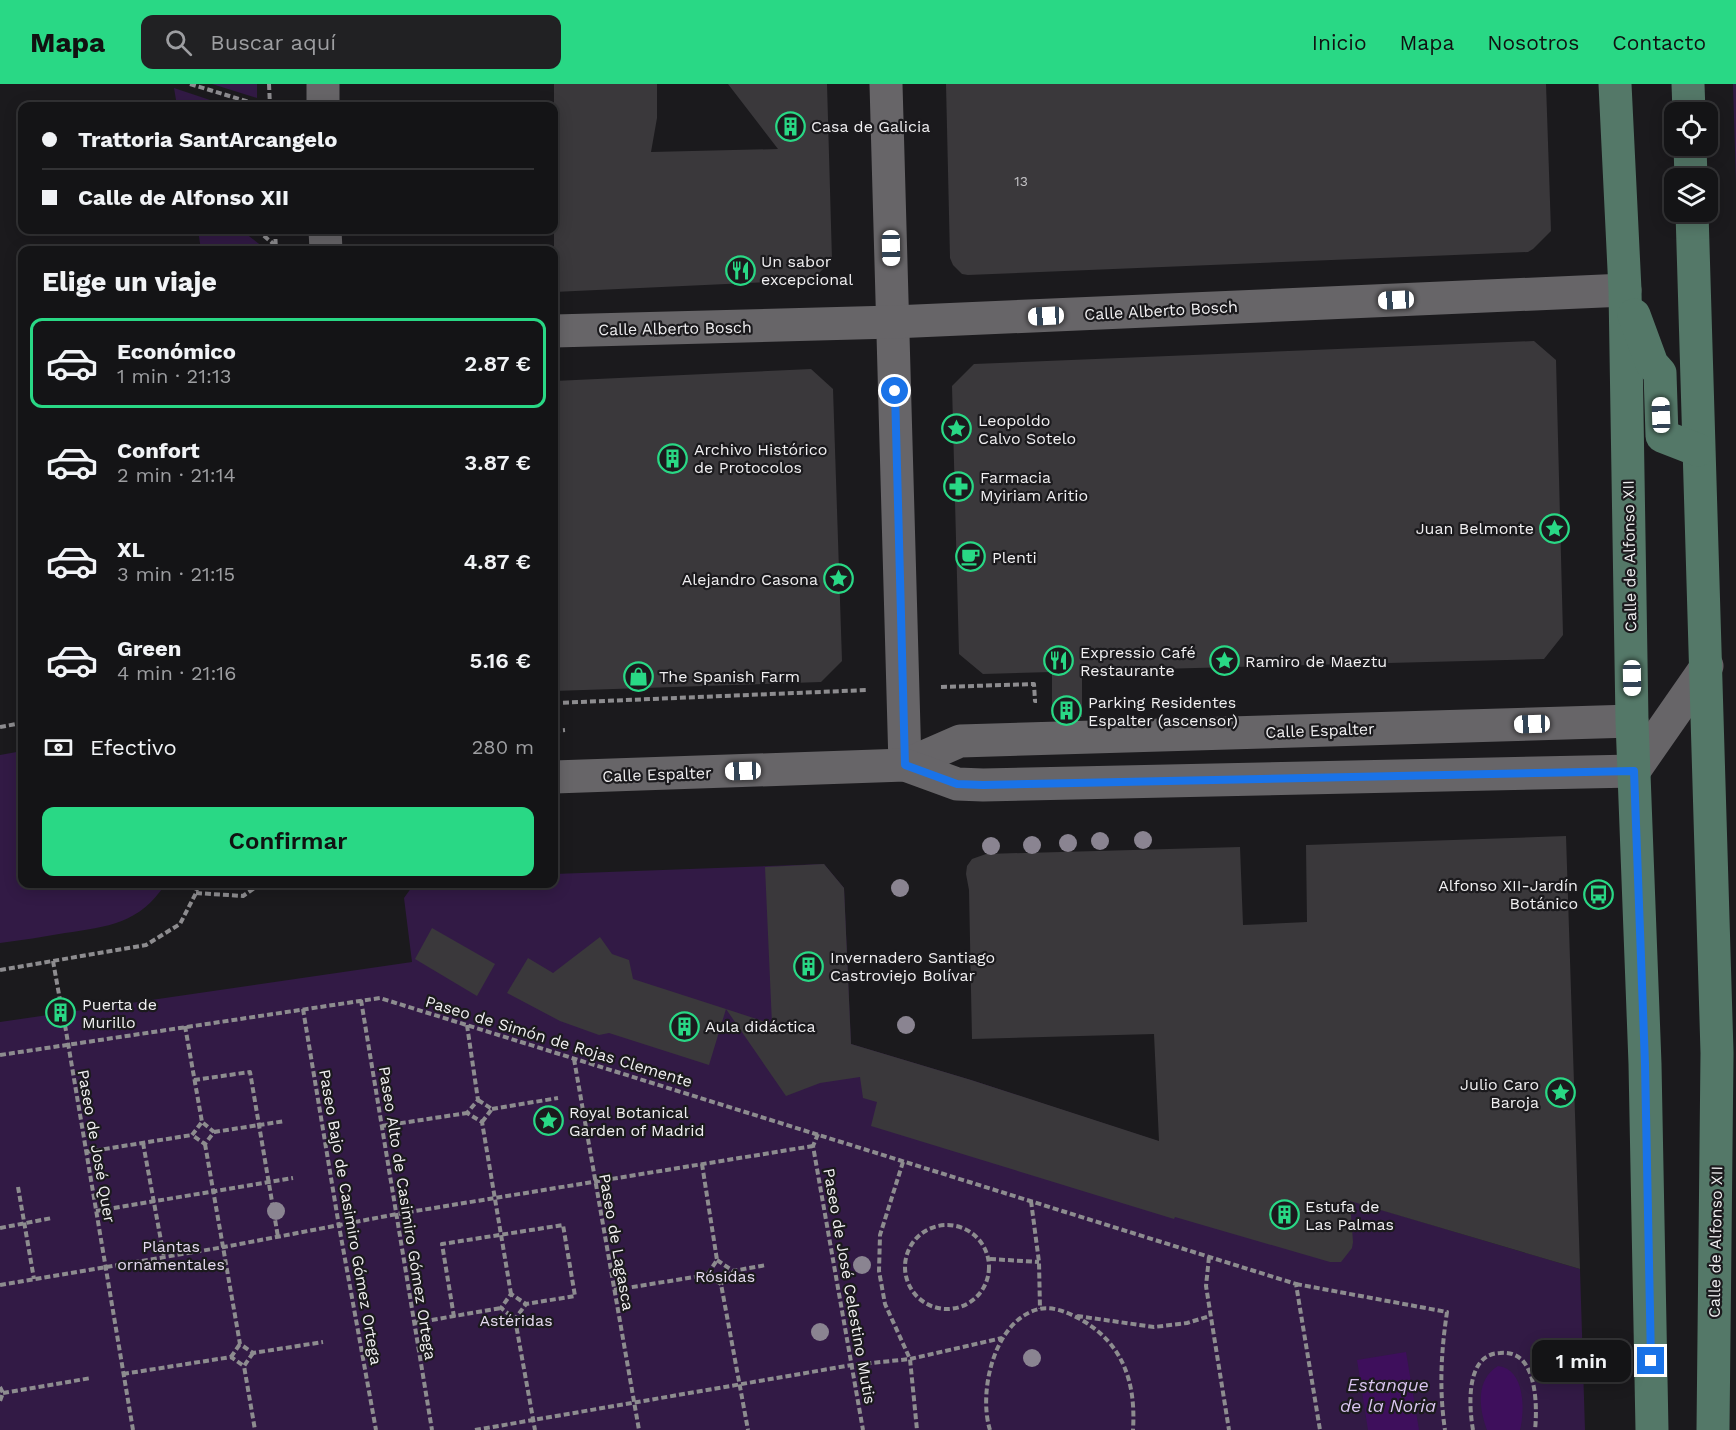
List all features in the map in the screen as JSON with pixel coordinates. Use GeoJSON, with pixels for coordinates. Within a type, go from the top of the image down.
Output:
{"type":"FeatureCollection","features":[{"type":"Feature","properties":{"kind":"main road","name":"Calle de Alfonso XII"},"geometry":{"type":"LineString","coordinates":[[1615,84],[1625,290],[1632,721],[1645,1064],[1652,1430]]}},
{"type":"Feature","properties":{"kind":"main road"},"geometry":{"type":"LineString","coordinates":[[1688,84],[1689,102]]}},
{"type":"Feature","properties":{"kind":"main road","name":"Calle de Alfonso XII"},"geometry":{"type":"LineString","coordinates":[[1692,222],[1717,1053],[1713,1430]]}},
{"type":"Feature","properties":{"kind":"main road"},"geometry":{"type":"LineString","coordinates":[[1625,290],[1652,364],[1660,373],[1662,436],[1698,450]]}},
{"type":"Feature","properties":{"kind":"main road","name":"Calle de Alfonso XII"},"geometry":{"type":"LineString","coordinates":[[1717,1053],[1732,1209],[1736,1316]]}},
{"type":"Feature","properties":{"kind":"main road","name":"Calle de Alfonso XII"},"geometry":{"type":"LineString","coordinates":[[1645,1064],[1674,1430]]}},
{"type":"Feature","properties":{"kind":"street"},"geometry":{"type":"LineString","coordinates":[[323,84],[323,102]]}},
{"type":"Feature","properties":{"kind":"street"},"geometry":{"type":"LineString","coordinates":[[886,84],[905,765]]}},
{"type":"Feature","properties":{"kind":"street","name":"Calle Alberto Bosch"},"geometry":{"type":"LineString","coordinates":[[558,331],[893,322],[1625,290]]}},
{"type":"Feature","properties":{"kind":"street"},"geometry":{"type":"LineString","coordinates":[[1634,771],[1707,666]]}},
{"type":"Feature","properties":{"kind":"street","name":"Calle Espalter"},"geometry":{"type":"LineString","coordinates":[[558,777],[905,765],[960,741],[1632,721]]}},
{"type":"Feature","properties":{"kind":"street","name":"Calle Espalter"},"geometry":{"type":"LineString","coordinates":[[905,765],[957,784],[983,785],[1634,771]]}},
{"type":"Feature","properties":{"kind":"path"},"geometry":{"type":"LineString","coordinates":[[190,84],[249,102]]}},
{"type":"Feature","properties":{"kind":"path"},"geometry":{"type":"LineString","coordinates":[[269,84],[270,102]]}},
{"type":"Feature","properties":{"kind":"path"},"geometry":{"type":"LineString","coordinates":[[261,234],[274,246]]}},
{"type":"Feature","properties":{"kind":"path"},"geometry":{"type":"LineString","coordinates":[[558,703],[1034,684],[1035,701],[1040,701]]}},
{"type":"Feature","properties":{"kind":"path"},"geometry":{"type":"LineString","coordinates":[[0,727],[18,724]]}},
{"type":"Feature","properties":{"kind":"path"},"geometry":{"type":"LineString","coordinates":[[558,731],[565,730]]}},
{"type":"Feature","properties":{"kind":"path"},"geometry":{"type":"LineString","coordinates":[[0,970],[146,945],[180,924],[197,888]]}},
{"type":"Feature","properties":{"kind":"path"},"geometry":{"type":"LineString","coordinates":[[196,893],[243,896],[254,888]]}},
{"type":"Feature","properties":{"kind":"path"},"geometry":{"type":"LineString","coordinates":[[53,961],[60,1000]]}},
{"type":"Feature","properties":{"kind":"path","name":"Paseo de Simón de Rojas Clemente"},"geometry":{"type":"LineString","coordinates":[[0,1054],[380,998],[1296,1284],[1447,1312],[1441,1350],[1441,1392],[1445,1430]]}},
{"type":"Feature","properties":{"kind":"path","name":"Paseo Alto de Casimiro Gómez Ortega"},"geometry":{"type":"LineString","coordinates":[[361,1000],[432,1430]]}},
{"type":"Feature","properties":{"kind":"path","name":"Paseo Bajo de Casimiro Gómez Ortega"},"geometry":{"type":"LineString","coordinates":[[303,1009],[376,1430]]}},
{"type":"Feature","properties":{"kind":"path","name":"Paseo de José Quer"},"geometry":{"type":"LineString","coordinates":[[65,1025],[133,1430]]}},
{"type":"Feature","properties":{"kind":"path"},"geometry":{"type":"LineString","coordinates":[[467,1025],[478,1100],[467,1113]]}},
{"type":"Feature","properties":{"kind":"path"},"geometry":{"type":"LineString","coordinates":[[185,1026],[202,1122],[214,1132]]}},
{"type":"Feature","properties":{"kind":"path","name":"Paseo de Lagasca"},"geometry":{"type":"LineString","coordinates":[[574,1059],[639,1430]]}},
{"type":"Feature","properties":{"kind":"path"},"geometry":{"type":"LineString","coordinates":[[194,1080],[250,1072],[278,1237]]}},
{"type":"Feature","properties":{"kind":"path"},"geometry":{"type":"LineString","coordinates":[[478,1100],[492,1109],[558,1098]]}},
{"type":"Feature","properties":{"kind":"path"},"geometry":{"type":"LineString","coordinates":[[414,1323],[501,1308],[511,1294],[482,1122],[492,1109]]}},
{"type":"Feature","properties":{"kind":"path"},"geometry":{"type":"LineString","coordinates":[[382,1126],[467,1113],[482,1122]]}},
{"type":"Feature","properties":{"kind":"path"},"geometry":{"type":"LineString","coordinates":[[205,1144],[214,1132],[285,1121]]}},
{"type":"Feature","properties":{"kind":"path"},"geometry":{"type":"LineString","coordinates":[[86,1152],[192,1135],[202,1122]]}},
{"type":"Feature","properties":{"kind":"path"},"geometry":{"type":"LineString","coordinates":[[0,1285],[224,1247],[397,1214],[813,1146],[818,1134]]}},
{"type":"Feature","properties":{"kind":"path"},"geometry":{"type":"LineString","coordinates":[[192,1135],[205,1144],[224,1247],[240,1344],[231,1357]]}},
{"type":"Feature","properties":{"kind":"path"},"geometry":{"type":"LineString","coordinates":[[143,1143],[164,1257]]}},
{"type":"Feature","properties":{"kind":"path","name":"Paseo de José Celestino Mutis"},"geometry":{"type":"LineString","coordinates":[[813,1146],[864,1430]]}},
{"type":"Feature","properties":{"kind":"path"},"geometry":{"type":"LineString","coordinates":[[903,1162],[880,1235],[879,1271],[885,1304],[910,1359],[917,1430]]}},
{"type":"Feature","properties":{"kind":"path"},"geometry":{"type":"LineString","coordinates":[[702,1164],[717,1260],[707,1275]]}},
{"type":"Feature","properties":{"kind":"path"},"geometry":{"type":"LineString","coordinates":[[96,1211],[293,1178]]}},
{"type":"Feature","properties":{"kind":"path"},"geometry":{"type":"LineString","coordinates":[[18,1186],[34,1280]]}},
{"type":"Feature","properties":{"kind":"path"},"geometry":{"type":"LineString","coordinates":[[1031,1201],[1039,1262],[1040,1309]]}},
{"type":"Feature","properties":{"kind":"path"},"geometry":{"type":"LineString","coordinates":[[0,1228],[52,1218]]}},
{"type":"Feature","properties":{"kind":"path"},"geometry":{"type":"LineString","coordinates":[[454,1317],[442,1244],[563,1225],[575,1296],[526,1304],[511,1294]]}},
{"type":"Feature","properties":{"kind":"path"},"geometry":{"type":"LineString","coordinates":[[944,1225],[960,1226],[974,1233],[984,1245],[990,1259],[989,1275],[984,1290],[973,1302],[959,1308],[945,1310],[932,1307],[915,1294],[906,1276],[905,1261],[909,1248],[918,1236],[930,1228],[944,1225]]}},
{"type":"Feature","properties":{"kind":"path"},"geometry":{"type":"LineString","coordinates":[[1209,1257],[1206,1286],[1229,1430]]}},
{"type":"Feature","properties":{"kind":"path"},"geometry":{"type":"LineString","coordinates":[[990,1259],[1039,1262]]}},
{"type":"Feature","properties":{"kind":"path"},"geometry":{"type":"LineString","coordinates":[[717,1260],[733,1271]]}},
{"type":"Feature","properties":{"kind":"path"},"geometry":{"type":"LineString","coordinates":[[722,1284],[733,1271],[766,1265]]}},
{"type":"Feature","properties":{"kind":"path"},"geometry":{"type":"LineString","coordinates":[[614,1290],[707,1275],[722,1284],[748,1430]]}},
{"type":"Feature","properties":{"kind":"path"},"geometry":{"type":"LineString","coordinates":[[1296,1284],[1320,1430]]}},
{"type":"Feature","properties":{"kind":"path"},"geometry":{"type":"LineString","coordinates":[[526,1304],[516,1319],[535,1430]]}},
{"type":"Feature","properties":{"kind":"path"},"geometry":{"type":"LineString","coordinates":[[501,1308],[516,1319]]}},
{"type":"Feature","properties":{"kind":"path"},"geometry":{"type":"LineString","coordinates":[[990,1430],[986,1390],[992,1360],[1002,1338],[1026,1315],[1040,1309],[1059,1310],[1074,1316],[1095,1327],[1110,1343],[1123,1364],[1131,1385],[1134,1408],[1133,1430]]}},
{"type":"Feature","properties":{"kind":"path"},"geometry":{"type":"LineString","coordinates":[[1074,1316],[1154,1327],[1187,1323],[1210,1316]]}},
{"type":"Feature","properties":{"kind":"path"},"geometry":{"type":"LineString","coordinates":[[475,1430],[852,1365],[910,1359],[1002,1338]]}},
{"type":"Feature","properties":{"kind":"path"},"geometry":{"type":"LineString","coordinates":[[240,1344],[253,1353],[323,1342]]}},
{"type":"Feature","properties":{"kind":"path"},"geometry":{"type":"LineString","coordinates":[[1473,1430],[1469,1393],[1474,1374],[1484,1359],[1497,1352],[1511,1353],[1522,1360],[1535,1394],[1537,1410],[1535,1430]]}},
{"type":"Feature","properties":{"kind":"path"},"geometry":{"type":"LineString","coordinates":[[253,1353],[244,1366],[255,1430]]}},
{"type":"Feature","properties":{"kind":"path"},"geometry":{"type":"LineString","coordinates":[[123,1374],[231,1357],[244,1366]]}},
{"type":"Feature","properties":{"kind":"path"},"geometry":{"type":"LineString","coordinates":[[3,1392],[91,1378]]}},
{"type":"Feature","properties":{"kind":"path"},"geometry":{"type":"LineString","coordinates":[[0,1387],[3,1392],[0,1401]]}},
{"type":"Feature","properties":{"kind":"green space"},"geometry":{"type":"Polygon","coordinates":[[[212,84],[257,84],[257,98],[212,84]]]}},
{"type":"Feature","properties":{"kind":"green space"},"geometry":{"type":"Polygon","coordinates":[[[1733,84],[1736,84],[1736,184],[1733,84]]]}},
{"type":"Feature","properties":{"kind":"green space"},"geometry":{"type":"Polygon","coordinates":[[[174,88],[216,102],[176,102],[174,88]]]}},
{"type":"Feature","properties":{"kind":"green space"},"geometry":{"type":"Polygon","coordinates":[[[199,234],[246,234],[262,246],[200,246],[199,234]]]}},
{"type":"Feature","properties":{"kind":"green space"},"geometry":{"type":"Polygon","coordinates":[[[18,752],[18,888],[162,888],[156,897],[134,915],[109,925],[0,943],[0,755],[18,752]]]}},
{"type":"Feature","properties":{"kind":"green space","name":"Royal Botanical Garden of Madrid"},"geometry":{"type":"Polygon","coordinates":[[[824,864],[844,888],[851,1044],[971,1080],[1225,1163],[1580,1269],[1585,1430],[0,1430],[0,1022],[412,962],[404,898],[411,888],[558,888],[558,874],[824,864]]]}},
{"type":"Feature","properties":{"kind":"water","name":"Estanque de la Noria"},"geometry":{"type":"Polygon","coordinates":[[[1406,1352],[1419,1430],[1368,1430],[1357,1360],[1406,1352]]]}},
{"type":"Feature","properties":{"kind":"water"},"geometry":{"type":"Polygon","coordinates":[[[1498,1366],[1514,1374],[1518,1382],[1522,1402],[1520,1430],[1487,1430],[1482,1413],[1482,1387],[1485,1379],[1498,1366]]]}},
{"type":"Feature","properties":{"kind":"building"},"geometry":{"type":"Polygon","coordinates":[[[554,84],[657,84],[657,118],[651,152],[778,149],[728,84],[827,84],[832,260],[812,280],[558,292],[558,246],[554,246],[554,234],[558,234],[558,102],[554,102],[554,84]]]}},
{"type":"Feature","properties":{"kind":"building"},"geometry":{"type":"Polygon","coordinates":[[[946,84],[1546,84],[1551,231],[1528,252],[962,274],[950,258],[946,84]]]}},
{"type":"Feature","properties":{"kind":"building"},"geometry":{"type":"Polygon","coordinates":[[[1534,341],[1556,360],[1563,635],[1544,659],[1082,671],[1082,717],[1052,718],[1052,672],[983,674],[959,654],[952,386],[974,364],[1534,341]]]}},
{"type":"Feature","properties":{"kind":"building"},"geometry":{"type":"Polygon","coordinates":[[[811,369],[833,389],[842,661],[821,682],[558,691],[558,381],[811,369]]]}},
{"type":"Feature","properties":{"kind":"building"},"geometry":{"type":"Polygon","coordinates":[[[1566,836],[1580,1269],[1350,1201],[1353,1242],[1352,1248],[1341,1262],[1330,1262],[1175,1217],[1174,1219],[871,1126],[877,1102],[863,1098],[860,1077],[820,1083],[786,1096],[726,1009],[772,1024],[765,867],[824,864],[844,888],[851,1044],[1159,1141],[1154,1034],[972,1039],[969,890],[966,874],[967,866],[972,859],[986,854],[1240,847],[1243,925],[1307,922],[1306,845],[1566,836]]]}},
{"type":"Feature","properties":{"kind":"building"},"geometry":{"type":"Polygon","coordinates":[[[432,928],[495,964],[477,996],[415,959],[432,928]]]}},
{"type":"Feature","properties":{"kind":"building"},"geometry":{"type":"Polygon","coordinates":[[[600,937],[612,954],[629,960],[633,979],[726,1009],[709,1065],[609,1033],[599,1035],[560,1021],[507,993],[528,958],[553,973],[600,937]]]}},
{"type":"Feature","properties":{"kind":"place","name":"Casa de Galicia"},"geometry":{"type":"Point","coordinates":[790,126]}},
{"type":"Feature","properties":{"kind":"place","name":"Un sabor excepcional"},"geometry":{"type":"Point","coordinates":[740,270]}},
{"type":"Feature","properties":{"kind":"place","name":"Leopoldo Calvo Sotelo"},"geometry":{"type":"Point","coordinates":[957,429]}},
{"type":"Feature","properties":{"kind":"place","name":"Archivo Histórico de Protocolos"},"geometry":{"type":"Point","coordinates":[673,458]}},
{"type":"Feature","properties":{"kind":"place","name":"Farmacia Myiriam Aritio"},"geometry":{"type":"Point","coordinates":[959,486]}},
{"type":"Feature","properties":{"kind":"place","name":"Juan Belmonte"},"geometry":{"type":"Point","coordinates":[1555,528]}},
{"type":"Feature","properties":{"kind":"place","name":"Plenti"},"geometry":{"type":"Point","coordinates":[971,557]}},
{"type":"Feature","properties":{"kind":"place","name":"Alejandro Casona"},"geometry":{"type":"Point","coordinates":[839,579]}},
{"type":"Feature","properties":{"kind":"place","name":"Expressio Café Restaurante"},"geometry":{"type":"Point","coordinates":[1059,661]}},
{"type":"Feature","properties":{"kind":"place","name":"Ramiro de Maeztu"},"geometry":{"type":"Point","coordinates":[1224,661]}},
{"type":"Feature","properties":{"kind":"place","name":"The Spanish Farm"},"geometry":{"type":"Point","coordinates":[638,676]}},
{"type":"Feature","properties":{"kind":"place","name":"Parking Residentes Espalter (ascensor)"},"geometry":{"type":"Point","coordinates":[1067,711]}},
{"type":"Feature","properties":{"kind":"place","name":"Alfonso XII-Jardín Botánico"},"geometry":{"type":"Point","coordinates":[1599,894]}},
{"type":"Feature","properties":{"kind":"place","name":"Invernadero Santiago Castroviejo Bolívar"},"geometry":{"type":"Point","coordinates":[809,966]}},
{"type":"Feature","properties":{"kind":"place","name":"Puerta de Murillo"},"geometry":{"type":"Point","coordinates":[61,1013]}},
{"type":"Feature","properties":{"kind":"place","name":"Aula didáctica"},"geometry":{"type":"Point","coordinates":[684,1026]}},
{"type":"Feature","properties":{"kind":"place","name":"Julio Caro Baroja"},"geometry":{"type":"Point","coordinates":[1560,1093]}},
{"type":"Feature","properties":{"kind":"place","name":"Royal Botanical Garden of Madrid"},"geometry":{"type":"Point","coordinates":[548,1121]}},
{"type":"Feature","properties":{"kind":"place","name":"Estufa de Las Palmas"},"geometry":{"type":"Point","coordinates":[1284,1215]}},
{"type":"Feature","properties":{"kind":"route"},"geometry":{"type":"LineString","coordinates":[[895,391],[905,765],[957,784],[983,785],[1634,771],[1645,1064],[1651,1361]]}},
{"type":"Feature","properties":{"kind":"park label","name":"Plantas ornamentales"},"geometry":{"type":"Point","coordinates":[171,1255]}},
{"type":"Feature","properties":{"kind":"park label","name":"Rósidas"},"geometry":{"type":"Point","coordinates":[725,1276]}},
{"type":"Feature","properties":{"kind":"park label","name":"Astéridas"},"geometry":{"type":"Point","coordinates":[516,1320]}}]}
